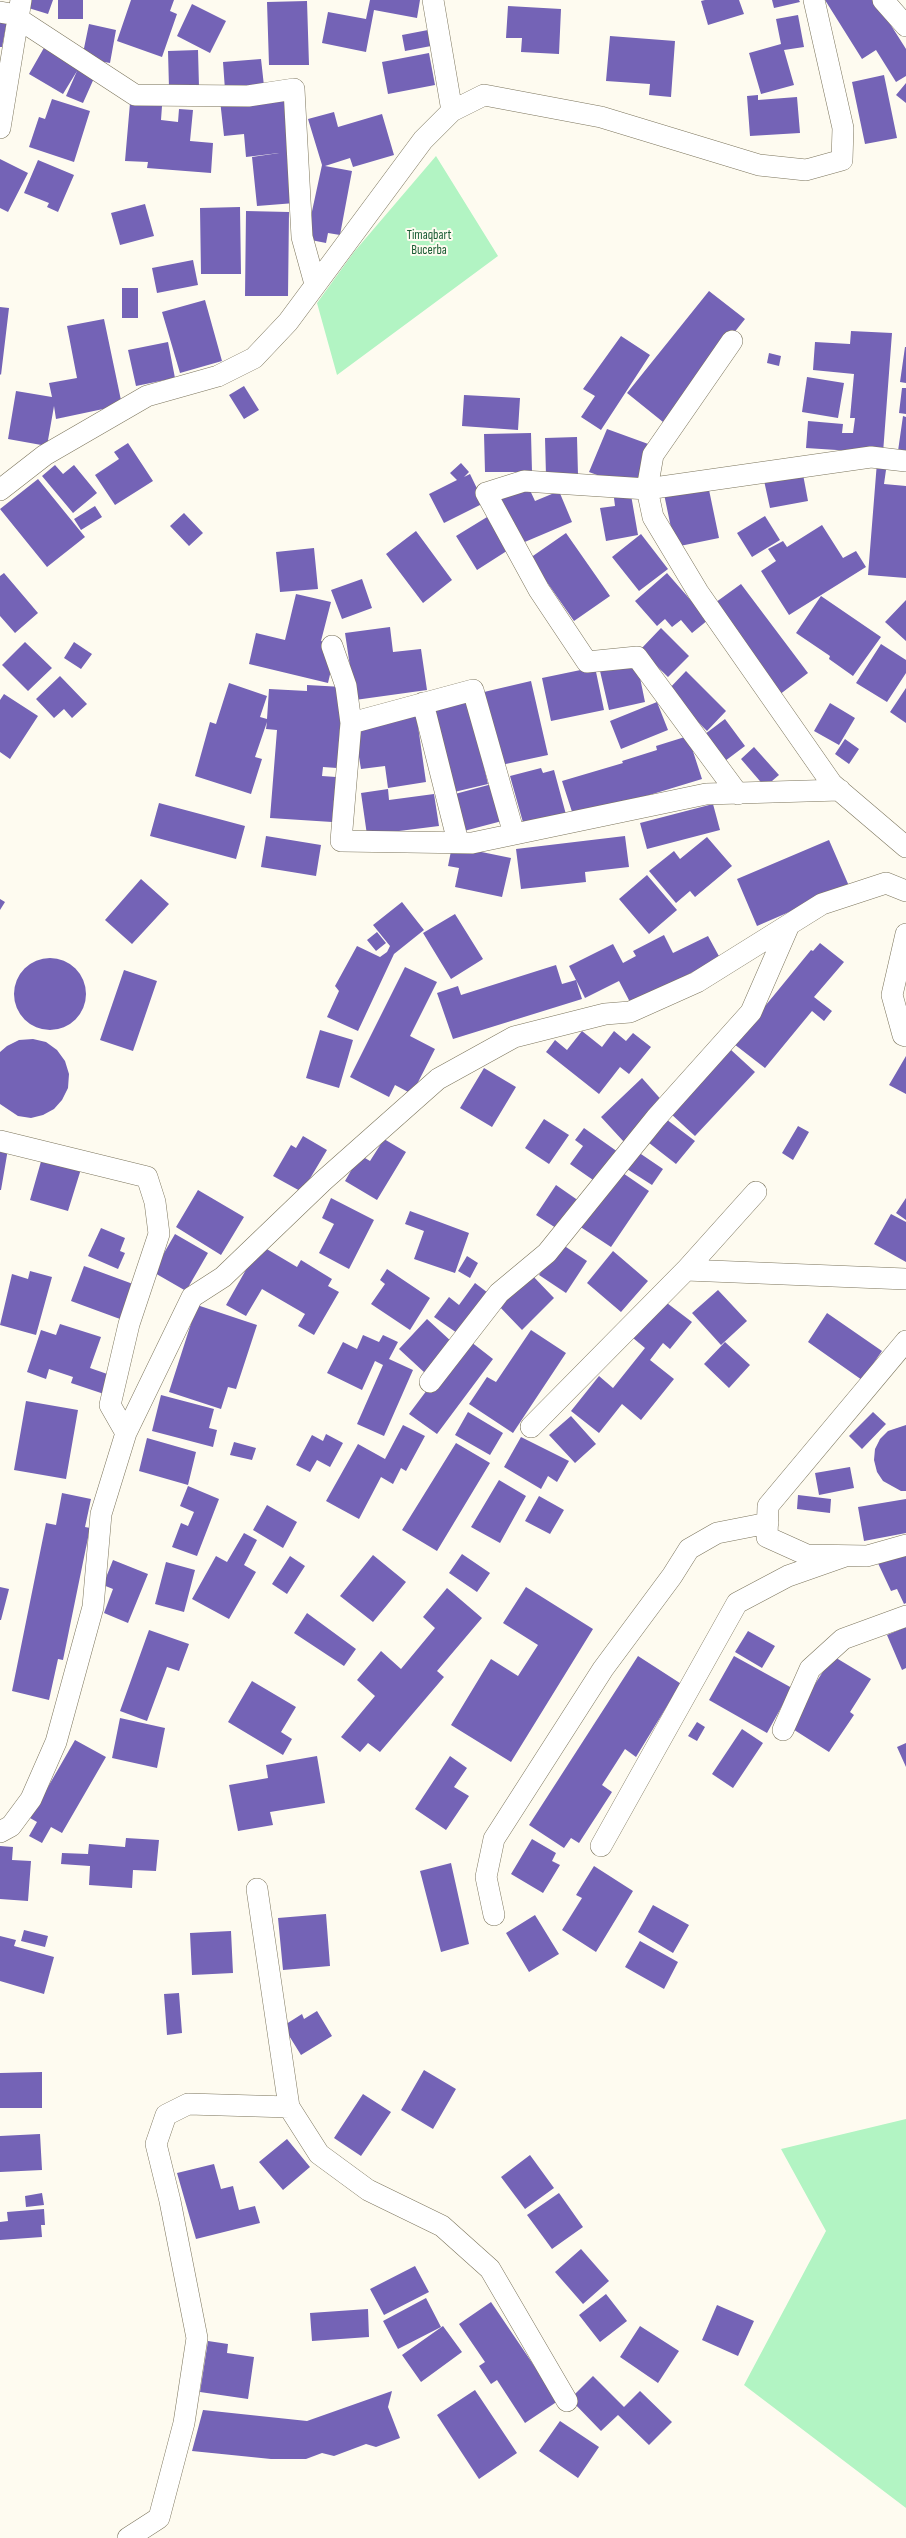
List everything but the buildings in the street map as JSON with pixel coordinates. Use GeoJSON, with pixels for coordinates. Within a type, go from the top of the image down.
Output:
{"type":"FeatureCollection","features":[{"type":"Feature","properties":{"kind":"street"},"geometry":{"type":"LineString","coordinates":[[433,0],[452,111]]}},
{"type":"Feature","properties":{"kind":"street"},"geometry":{"type":"LineString","coordinates":[[0,490],[45,455],[147,396],[218,376],[254,358],[288,322],[423,140],[452,111],[484,95],[601,117],[759,165],[806,170],[842,160],[843,128],[814,0]]}},
{"type":"Feature","properties":{"kind":"street"},"geometry":{"type":"LineString","coordinates":[[883,0],[906,26]]}},
{"type":"Feature","properties":{"kind":"street"},"geometry":{"type":"LineString","coordinates":[[0,128],[13,10],[135,96],[248,96],[294,89],[302,237],[315,284]]}},
{"type":"Feature","properties":{"kind":"street"},"geometry":{"type":"LineString","coordinates":[[732,341],[653,455],[647,489],[652,517],[698,592],[832,784],[906,847]]}},
{"type":"Feature","properties":{"kind":"street"},"geometry":{"type":"LineString","coordinates":[[738,794],[637,657],[587,662],[540,590],[486,493],[524,481],[647,489],[871,457],[906,461]]}},
{"type":"Feature","properties":{"kind":"street"},"geometry":{"type":"LineString","coordinates":[[332,646],[346,686],[351,723],[341,841],[472,843],[706,794],[840,790]]}},
{"type":"Feature","properties":{"kind":"street"},"geometry":{"type":"LineString","coordinates":[[351,723],[473,690],[514,834]]}},
{"type":"Feature","properties":{"kind":"street"},"geometry":{"type":"LineString","coordinates":[[423,703],[458,842]]}},
{"type":"Feature","properties":{"kind":"street"},"geometry":{"type":"LineString","coordinates":[[0,1832],[11,1826],[31,1799],[56,1742],[93,1607],[101,1514],[126,1432],[192,1297],[223,1277],[323,1181],[438,1079],[514,1037],[605,1014],[630,1012],[697,982],[822,904],[886,883],[906,891]]}},
{"type":"Feature","properties":{"kind":"street"},"geometry":{"type":"LineString","coordinates":[[430,1382],[499,1293],[547,1253],[656,1118],[751,1012],[789,925]]}},
{"type":"Feature","properties":{"kind":"street"},"geometry":{"type":"LineString","coordinates":[[906,934],[892,995],[903,1035],[906,1036]]}},
{"type":"Feature","properties":{"kind":"street"},"geometry":{"type":"LineString","coordinates":[[0,1141],[147,1177],[154,1202],[159,1234],[129,1324],[110,1404],[126,1432]]}},
{"type":"Feature","properties":{"kind":"street"},"geometry":{"type":"LineString","coordinates":[[531,1427],[686,1270],[756,1192]]}},
{"type":"Feature","properties":{"kind":"street"},"geometry":{"type":"LineString","coordinates":[[686,1270],[906,1279]]}},
{"type":"Feature","properties":{"kind":"street"},"geometry":{"type":"LineString","coordinates":[[906,1341],[768,1506],[767,1537],[807,1554],[867,1556],[906,1545]]}},
{"type":"Feature","properties":{"kind":"street"},"geometry":{"type":"LineString","coordinates":[[494,1915],[486,1877],[494,1839],[603,1668],[672,1576],[689,1549],[717,1533],[768,1523]]}},
{"type":"Feature","properties":{"kind":"street"},"geometry":{"type":"LineString","coordinates":[[601,1846],[737,1604],[788,1576],[845,1556]]}},
{"type":"Feature","properties":{"kind":"street"},"geometry":{"type":"LineString","coordinates":[[783,1730],[810,1669],[843,1639],[906,1616]]}},
{"type":"Feature","properties":{"kind":"street"},"geometry":{"type":"LineString","coordinates":[[257,1889],[289,2107],[319,2154],[368,2190],[442,2226],[490,2269],[567,2400]]}},
{"type":"Feature","properties":{"kind":"street"},"geometry":{"type":"LineString","coordinates":[[128,2538],[159,2518],[184,2423],[197,2338],[170,2201],[156,2144],[166,2115],[188,2104],[289,2107]]}},
{"type":"Feature","properties":{"kind":"green space","name":"Timaqbart Bucerba"},"geometry":{"type":"Polygon","coordinates":[[[436,156],[498,256],[337,375],[317,303],[354,252],[436,156]]]}},
{"type":"Feature","properties":{"kind":"green space"},"geometry":{"type":"Polygon","coordinates":[[[906,2119],[906,2508],[744,2385],[826,2231],[781,2149],[906,2119]]]}}]}
